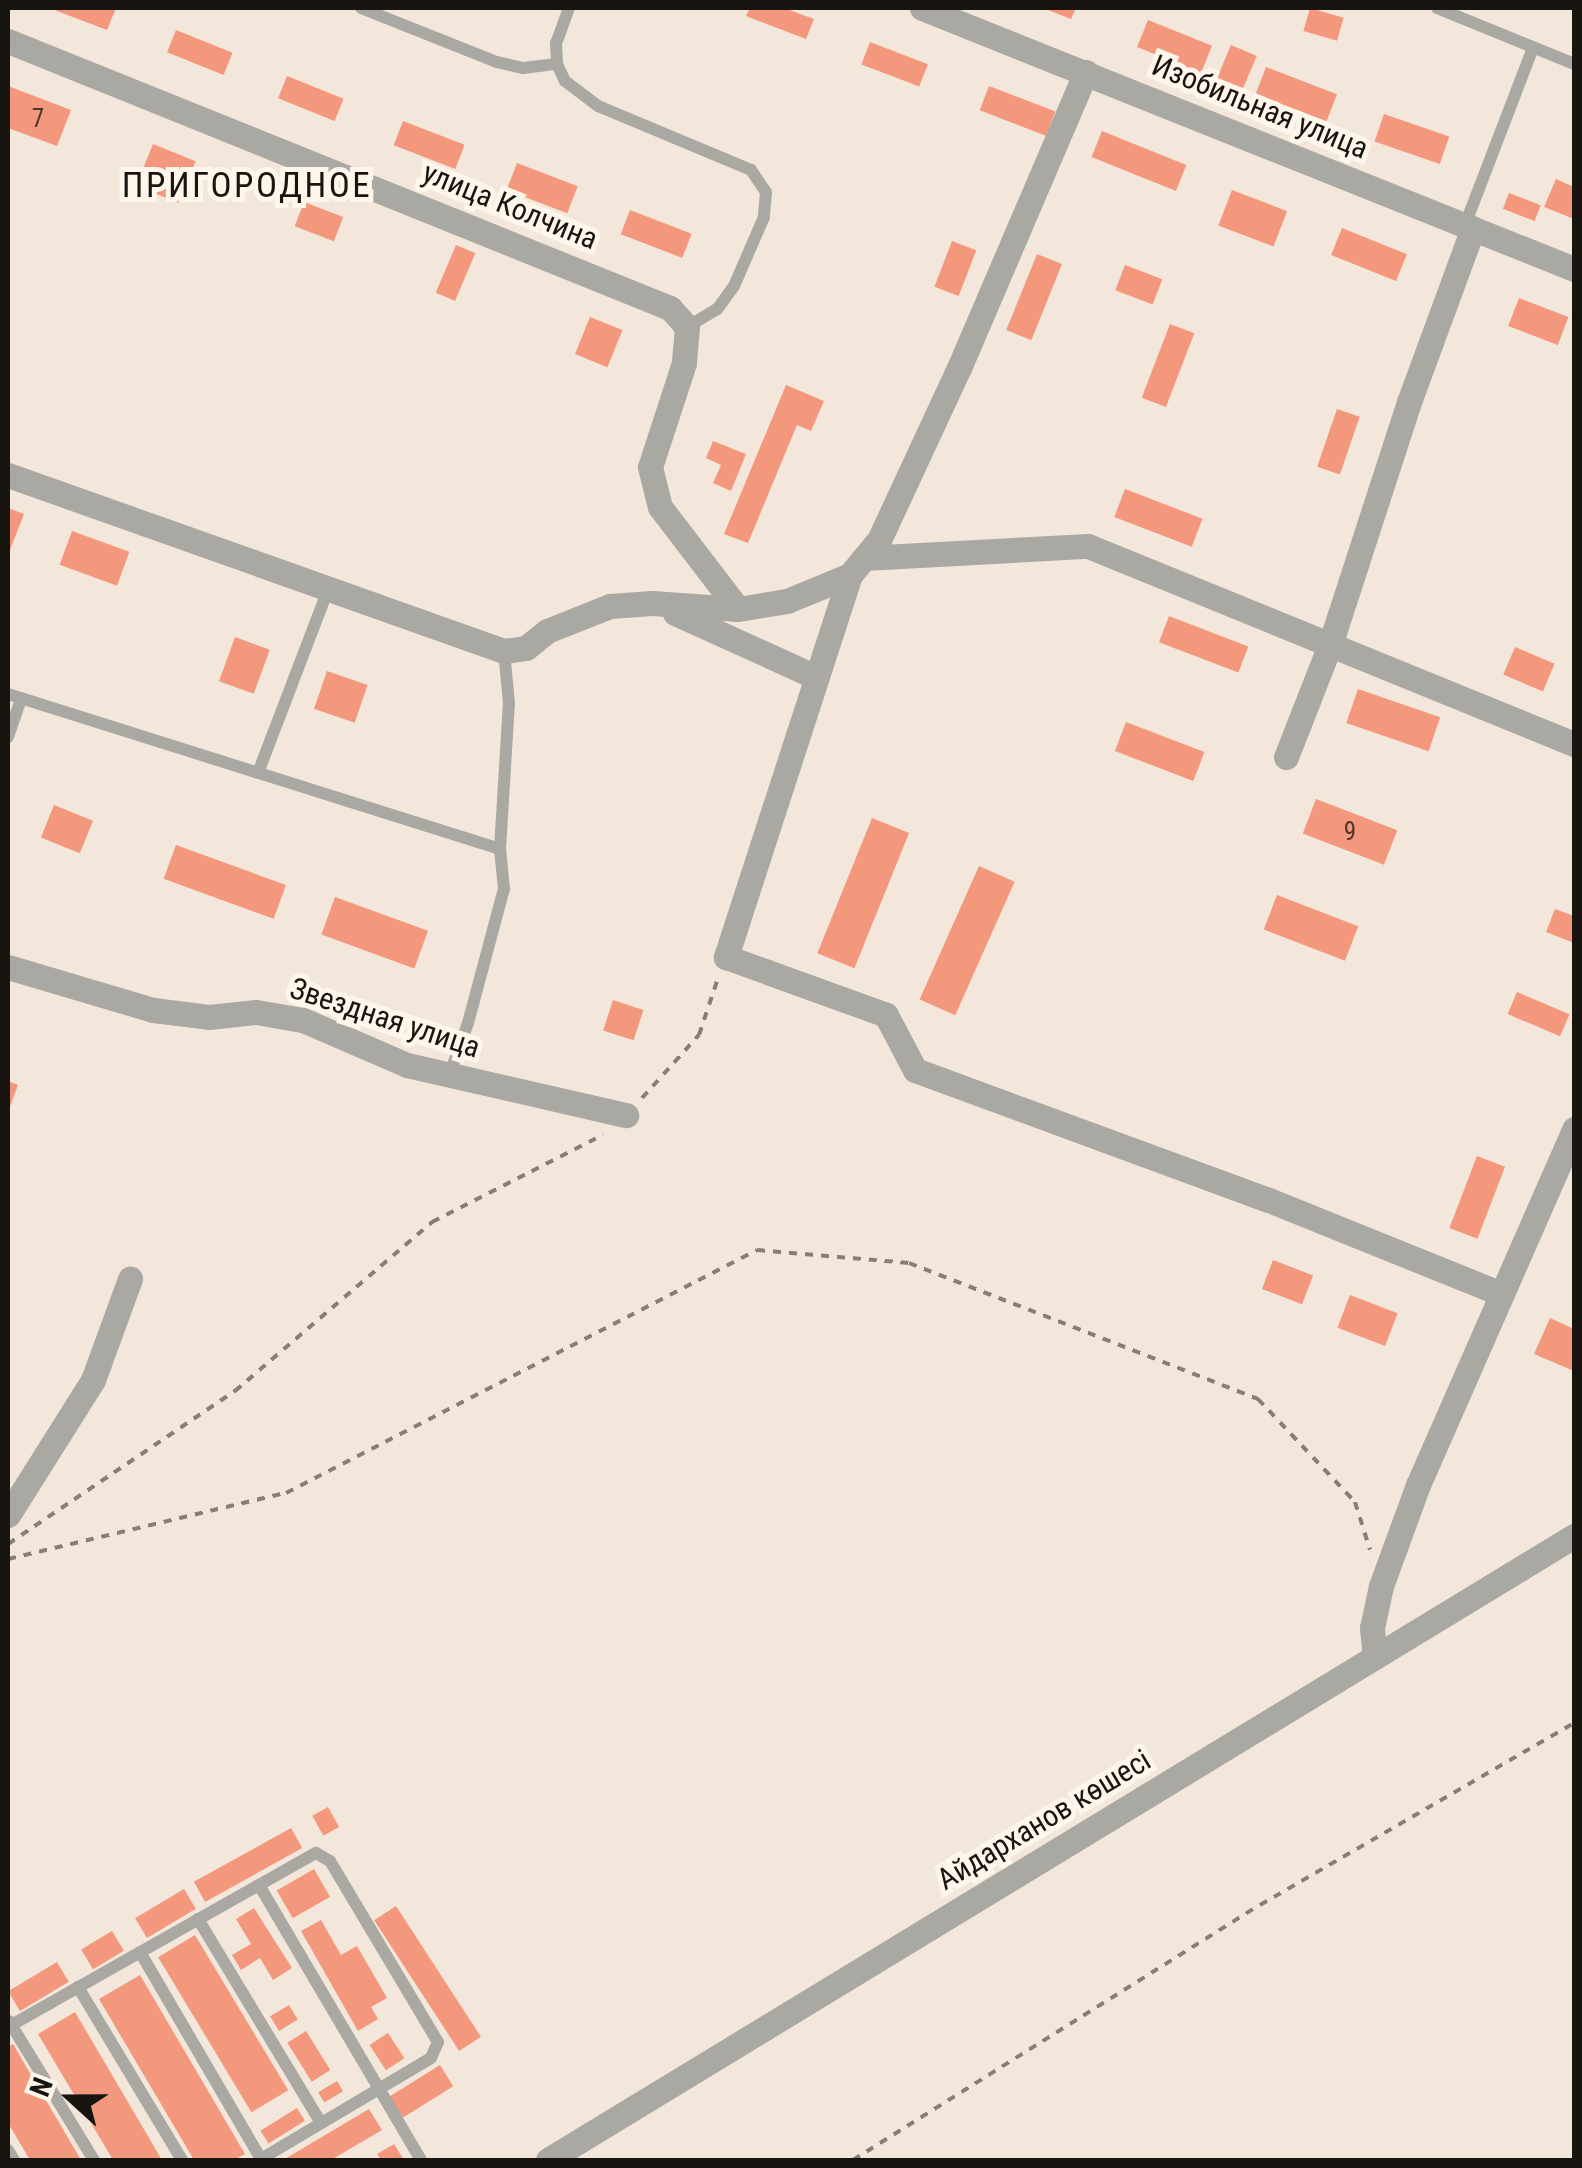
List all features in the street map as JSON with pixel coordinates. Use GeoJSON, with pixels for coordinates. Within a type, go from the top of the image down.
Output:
{"type":"FeatureCollection","features":[{"type":"Feature","properties":{"kind":"street","name":"Изобильная улица"},"geometry":{"type":"LineString","coordinates":[[922,8],[1574,269]]}},
{"type":"Feature","properties":{"kind":"street","name":"улица Колчина"},"geometry":{"type":"LineString","coordinates":[[8,42],[620,285],[670,308],[687,327]]}},
{"type":"Feature","properties":{"kind":"street"},"geometry":{"type":"LineString","coordinates":[[1086,72],[959,368],[879,540],[857,566],[816,677],[726,956],[886,1015],[915,1070],[1270,1200],[1502,1294]]}},
{"type":"Feature","properties":{"kind":"street"},"geometry":{"type":"LineString","coordinates":[[1286,758],[1330,645],[1469,226]]}},
{"type":"Feature","properties":{"kind":"street"},"geometry":{"type":"LineString","coordinates":[[687,327],[684,364],[650,467],[660,507],[738,610]]}},
{"type":"Feature","properties":{"kind":"street"},"geometry":{"type":"LineString","coordinates":[[8,475],[504,650],[526,648],[547,631],[610,606],[652,603],[738,610],[787,601],[857,566],[1088,546],[1574,744]]}},
{"type":"Feature","properties":{"kind":"street"},"geometry":{"type":"LineString","coordinates":[[652,603],[816,677]]}},
{"type":"Feature","properties":{"kind":"street","name":"Звездная улица"},"geometry":{"type":"LineString","coordinates":[[8,967],[152,1010],[209,1017],[256,1012],[303,1020],[407,1066],[626,1115]]}},
{"type":"Feature","properties":{"kind":"street"},"geometry":{"type":"LineString","coordinates":[[1375,1657],[1372,1628],[1381,1586],[1418,1485],[1574,1129]]}},
{"type":"Feature","properties":{"kind":"street"},"geometry":{"type":"LineString","coordinates":[[8,1514],[93,1380],[130,1279]]}},
{"type":"Feature","properties":{"kind":"street","name":"Айдарханов көшесі"},"geometry":{"type":"LineString","coordinates":[[548,2160],[1574,1536]]}},
{"type":"Feature","properties":{"kind":"lane"},"geometry":{"type":"LineString","coordinates":[[362,8],[497,62],[523,68],[557,64]]}},
{"type":"Feature","properties":{"kind":"lane"},"geometry":{"type":"LineString","coordinates":[[569,8],[556,43],[557,64],[565,81],[598,106],[751,170],[766,192],[764,216],[734,286],[716,309],[687,327]]}},
{"type":"Feature","properties":{"kind":"lane"},"geometry":{"type":"LineString","coordinates":[[1438,8],[1574,64]]}},
{"type":"Feature","properties":{"kind":"lane"},"geometry":{"type":"LineString","coordinates":[[1469,226],[1533,48]]}},
{"type":"Feature","properties":{"kind":"lane"},"geometry":{"type":"LineString","coordinates":[[258,773],[328,590]]}},
{"type":"Feature","properties":{"kind":"lane"},"geometry":{"type":"LineString","coordinates":[[449,1076],[468,1023],[504,889],[500,849],[509,704],[504,650]]}},
{"type":"Feature","properties":{"kind":"lane"},"geometry":{"type":"LineString","coordinates":[[8,737],[14,696],[500,849]]}},
{"type":"Feature","properties":{"kind":"lane"},"geometry":{"type":"LineString","coordinates":[[94,2160],[9,2023],[316,1853],[330,1861],[438,2042],[431,2058],[260,2160],[140,1952]]}},
{"type":"Feature","properties":{"kind":"lane"},"geometry":{"type":"LineString","coordinates":[[259,1885],[421,2160]]}},
{"type":"Feature","properties":{"kind":"lane"},"geometry":{"type":"LineString","coordinates":[[198,1919],[321,2123]]}},
{"type":"Feature","properties":{"kind":"lane"},"geometry":{"type":"LineString","coordinates":[[78,1987],[182,2160]]}},
{"type":"Feature","properties":{"kind":"lane"},"geometry":{"type":"LineString","coordinates":[[8,2150],[14,2160]]}},
{"type":"Feature","properties":{"kind":"path"},"geometry":{"type":"LineString","coordinates":[[8,1544],[235,1391],[432,1222],[613,1130],[699,1035],[726,956]]}},
{"type":"Feature","properties":{"kind":"path"},"geometry":{"type":"LineString","coordinates":[[8,1558],[286,1493],[757,1250],[909,1262],[1258,1399],[1355,1502],[1381,1586]]}},
{"type":"Feature","properties":{"kind":"path"},"geometry":{"type":"LineString","coordinates":[[853,2160],[1260,1905],[1574,1723]]}},
{"type":"Feature","properties":{"kind":"building"},"geometry":{"type":"Polygon","coordinates":[[[49,8],[116,8],[107,30],[49,8]]]}},
{"type":"Feature","properties":{"kind":"building"},"geometry":{"type":"Polygon","coordinates":[[[750,8],[784,8],[814,19],[806,39],[746,16],[750,8]]]}},
{"type":"Feature","properties":{"kind":"building"},"geometry":{"type":"Polygon","coordinates":[[[1043,8],[1076,8],[1071,19],[1043,8]]]}},
{"type":"Feature","properties":{"kind":"building"},"geometry":{"type":"Polygon","coordinates":[[[1310,8],[1344,18],[1337,41],[1303,31],[1310,8]]]}},
{"type":"Feature","properties":{"kind":"building"},"geometry":{"type":"Polygon","coordinates":[[[1148,20],[1212,46],[1201,73],[1137,47],[1148,20]]]}},
{"type":"Feature","properties":{"kind":"building"},"geometry":{"type":"Polygon","coordinates":[[[176,30],[233,53],[224,75],[167,52],[176,30]]]}},
{"type":"Feature","properties":{"kind":"building"},"geometry":{"type":"Polygon","coordinates":[[[870,42],[928,64],[919,87],[861,64],[870,42]]]}},
{"type":"Feature","properties":{"kind":"building"},"geometry":{"type":"Polygon","coordinates":[[[1231,45],[1257,56],[1236,105],[1210,94],[1231,45]]]}},
{"type":"Feature","properties":{"kind":"building"},"geometry":{"type":"Polygon","coordinates":[[[1266,67],[1337,94],[1327,121],[1256,94],[1266,67]]]}},
{"type":"Feature","properties":{"kind":"building"},"geometry":{"type":"Polygon","coordinates":[[[287,76],[344,99],[335,121],[278,98],[287,76]]]}},
{"type":"Feature","properties":{"kind":"building"},"geometry":{"type":"Polygon","coordinates":[[[8,86],[71,110],[57,146],[8,128],[8,86]]]}},
{"type":"Feature","properties":{"kind":"building"},"geometry":{"type":"Polygon","coordinates":[[[989,86],[1055,111],[1046,136],[980,110],[989,86]]]}},
{"type":"Feature","properties":{"kind":"building"},"geometry":{"type":"Polygon","coordinates":[[[1384,114],[1449,136],[1440,164],[1375,141],[1384,114]]]}},
{"type":"Feature","properties":{"kind":"building"},"geometry":{"type":"Polygon","coordinates":[[[403,121],[465,145],[455,169],[394,145],[403,121]]]}},
{"type":"Feature","properties":{"kind":"building"},"geometry":{"type":"Polygon","coordinates":[[[1102,131],[1186,165],[1176,191],[1092,157],[1102,131]]]}},
{"type":"Feature","properties":{"kind":"building"},"geometry":{"type":"Polygon","coordinates":[[[153,144],[196,161],[179,203],[136,186],[153,144]]]}},
{"type":"Feature","properties":{"kind":"building"},"geometry":{"type":"Polygon","coordinates":[[[517,163],[578,186],[567,213],[507,190],[517,163]]]}},
{"type":"Feature","properties":{"kind":"building"},"geometry":{"type":"Polygon","coordinates":[[[1556,179],[1574,187],[1574,219],[1544,207],[1556,179]]]}},
{"type":"Feature","properties":{"kind":"building"},"geometry":{"type":"Polygon","coordinates":[[[1232,190],[1287,211],[1273,247],[1218,225],[1232,190]]]}},
{"type":"Feature","properties":{"kind":"building"},"geometry":{"type":"Polygon","coordinates":[[[1509,193],[1541,205],[1535,221],[1503,209],[1509,193]]]}},
{"type":"Feature","properties":{"kind":"building"},"geometry":{"type":"Polygon","coordinates":[[[304,202],[343,217],[334,241],[295,226],[304,202]]]}},
{"type":"Feature","properties":{"kind":"building"},"geometry":{"type":"Polygon","coordinates":[[[630,210],[692,234],[682,258],[621,234],[630,210]]]}},
{"type":"Feature","properties":{"kind":"building"},"geometry":{"type":"Polygon","coordinates":[[[1342,228],[1407,254],[1396,281],[1331,255],[1342,228]]]}},
{"type":"Feature","properties":{"kind":"building"},"geometry":{"type":"Polygon","coordinates":[[[952,241],[976,250],[959,296],[934,287],[952,241]]]}},
{"type":"Feature","properties":{"kind":"building"},"geometry":{"type":"Polygon","coordinates":[[[456,245],[475,253],[455,301],[436,293],[456,245]]]}},
{"type":"Feature","properties":{"kind":"building"},"geometry":{"type":"Polygon","coordinates":[[[1037,254],[1062,264],[1031,340],[1006,330],[1037,254]]]}},
{"type":"Feature","properties":{"kind":"building"},"geometry":{"type":"Polygon","coordinates":[[[1125,265],[1162,279],[1153,305],[1115,290],[1125,265]]]}},
{"type":"Feature","properties":{"kind":"building"},"geometry":{"type":"Polygon","coordinates":[[[1519,298],[1568,317],[1558,345],[1508,326],[1519,298]]]}},
{"type":"Feature","properties":{"kind":"building"},"geometry":{"type":"Polygon","coordinates":[[[590,317],[622,330],[607,367],[575,354],[590,317]]]}},
{"type":"Feature","properties":{"kind":"building"},"geometry":{"type":"Polygon","coordinates":[[[1170,324],[1194,333],[1166,407],[1142,398],[1170,324]]]}},
{"type":"Feature","properties":{"kind":"building"},"geometry":{"type":"Polygon","coordinates":[[[786,385],[824,401],[811,431],[797,425],[748,543],[724,534],[786,385]]]}},
{"type":"Feature","properties":{"kind":"building"},"geometry":{"type":"Polygon","coordinates":[[[1337,409],[1360,417],[1340,474],[1317,467],[1337,409]]]}},
{"type":"Feature","properties":{"kind":"building"},"geometry":{"type":"Polygon","coordinates":[[[713,441],[746,454],[731,491],[713,483],[721,465],[706,458],[713,441]]]}},
{"type":"Feature","properties":{"kind":"building"},"geometry":{"type":"Polygon","coordinates":[[[1125,489],[1202,519],[1192,547],[1114,517],[1125,489]]]}},
{"type":"Feature","properties":{"kind":"building"},"geometry":{"type":"Polygon","coordinates":[[[8,508],[24,514],[8,555],[8,508]]]}},
{"type":"Feature","properties":{"kind":"building"},"geometry":{"type":"Polygon","coordinates":[[[72,531],[129,552],[117,586],[60,565],[72,531]]]}},
{"type":"Feature","properties":{"kind":"building"},"geometry":{"type":"Polygon","coordinates":[[[1169,616],[1248,646],[1238,673],[1159,642],[1169,616]]]}},
{"type":"Feature","properties":{"kind":"building"},"geometry":{"type":"Polygon","coordinates":[[[235,637],[270,650],[254,694],[219,681],[235,637]]]}},
{"type":"Feature","properties":{"kind":"building"},"geometry":{"type":"Polygon","coordinates":[[[1515,647],[1555,664],[1543,691],[1503,675],[1515,647]]]}},
{"type":"Feature","properties":{"kind":"building"},"geometry":{"type":"Polygon","coordinates":[[[327,671],[368,685],[355,723],[314,709],[327,671]]]}},
{"type":"Feature","properties":{"kind":"building"},"geometry":{"type":"Polygon","coordinates":[[[1358,689],[1440,717],[1429,751],[1346,723],[1358,689]]]}},
{"type":"Feature","properties":{"kind":"building"},"geometry":{"type":"Polygon","coordinates":[[[1126,722],[1204,752],[1193,781],[1115,751],[1126,722]]]}},
{"type":"Feature","properties":{"kind":"building"},"geometry":{"type":"Polygon","coordinates":[[[1316,799],[1397,830],[1384,865],[1303,834],[1316,799]]]}},
{"type":"Feature","properties":{"kind":"building"},"geometry":{"type":"Polygon","coordinates":[[[54,805],[93,821],[80,853],[41,837],[54,805]]]}},
{"type":"Feature","properties":{"kind":"building"},"geometry":{"type":"Polygon","coordinates":[[[872,818],[909,833],[854,968],[817,953],[872,818]]]}},
{"type":"Feature","properties":{"kind":"building"},"geometry":{"type":"Polygon","coordinates":[[[176,845],[286,885],[274,919],[164,879],[176,845]]]}},
{"type":"Feature","properties":{"kind":"building"},"geometry":{"type":"Polygon","coordinates":[[[979,866],[1015,882],[955,1015],[920,999],[979,866]]]}},
{"type":"Feature","properties":{"kind":"building"},"geometry":{"type":"Polygon","coordinates":[[[1277,895],[1358,926],[1345,961],[1264,930],[1277,895]]]}},
{"type":"Feature","properties":{"kind":"building"},"geometry":{"type":"Polygon","coordinates":[[[335,897],[428,931],[414,968],[321,935],[335,897]]]}},
{"type":"Feature","properties":{"kind":"building"},"geometry":{"type":"Polygon","coordinates":[[[1555,909],[1574,916],[1574,943],[1546,932],[1555,909]]]}},
{"type":"Feature","properties":{"kind":"building"},"geometry":{"type":"Polygon","coordinates":[[[1517,992],[1569,1014],[1560,1036],[1508,1014],[1517,992]]]}},
{"type":"Feature","properties":{"kind":"building"},"geometry":{"type":"Polygon","coordinates":[[[613,1000],[643,1010],[634,1040],[603,1030],[613,1000]]]}},
{"type":"Feature","properties":{"kind":"building"},"geometry":{"type":"Polygon","coordinates":[[[8,1081],[18,1085],[8,1112],[8,1081]]]}},
{"type":"Feature","properties":{"kind":"building"},"geometry":{"type":"Polygon","coordinates":[[[1477,1156],[1505,1167],[1477,1239],[1449,1228],[1477,1156]]]}},
{"type":"Feature","properties":{"kind":"building"},"geometry":{"type":"Polygon","coordinates":[[[1273,1260],[1313,1275],[1302,1304],[1262,1289],[1273,1260]]]}},
{"type":"Feature","properties":{"kind":"building"},"geometry":{"type":"Polygon","coordinates":[[[1350,1295],[1398,1313],[1385,1346],[1337,1328],[1350,1295]]]}},
{"type":"Feature","properties":{"kind":"building"},"geometry":{"type":"Polygon","coordinates":[[[1550,1318],[1574,1329],[1574,1371],[1534,1354],[1550,1318]]]}},
{"type":"Feature","properties":{"kind":"building"},"geometry":{"type":"Polygon","coordinates":[[[328,1807],[339,1827],[323,1836],[312,1816],[328,1807]]]}},
{"type":"Feature","properties":{"kind":"building"},"geometry":{"type":"Polygon","coordinates":[[[291,1828],[302,1848],[205,1902],[194,1882],[291,1828]]]}},
{"type":"Feature","properties":{"kind":"building"},"geometry":{"type":"Polygon","coordinates":[[[314,1869],[330,1897],[293,1918],[277,1890],[314,1869]]]}},
{"type":"Feature","properties":{"kind":"building"},"geometry":{"type":"Polygon","coordinates":[[[184,1889],[196,1909],[147,1938],[135,1918],[184,1889]]]}},
{"type":"Feature","properties":{"kind":"building"},"geometry":{"type":"Polygon","coordinates":[[[396,1906],[481,2037],[459,2051],[374,1920],[396,1906]]]}},
{"type":"Feature","properties":{"kind":"building"},"geometry":{"type":"Polygon","coordinates":[[[254,1908],[292,1968],[273,1980],[260,1958],[241,1970],[232,1955],[251,1944],[236,1919],[254,1908]]]}},
{"type":"Feature","properties":{"kind":"building"},"geometry":{"type":"Polygon","coordinates":[[[321,1920],[341,1955],[357,1946],[387,1998],[371,2007],[378,2019],[358,2031],[301,1931],[321,1920]]]}},
{"type":"Feature","properties":{"kind":"building"},"geometry":{"type":"Polygon","coordinates":[[[112,1931],[124,1951],[93,1969],[81,1950],[112,1931]]]}},
{"type":"Feature","properties":{"kind":"building"},"geometry":{"type":"Polygon","coordinates":[[[195,1935],[288,2090],[251,2112],[158,1957],[195,1935]]]}},
{"type":"Feature","properties":{"kind":"building"},"geometry":{"type":"Polygon","coordinates":[[[57,1962],[69,1982],[20,2011],[8,1991],[57,1962]]]}},
{"type":"Feature","properties":{"kind":"building"},"geometry":{"type":"Polygon","coordinates":[[[140,1975],[245,2154],[234,2160],[194,2160],[99,1999],[140,1975]]]}},
{"type":"Feature","properties":{"kind":"building"},"geometry":{"type":"Polygon","coordinates":[[[289,2005],[298,2020],[279,2031],[270,2016],[289,2005]]]}},
{"type":"Feature","properties":{"kind":"building"},"geometry":{"type":"Polygon","coordinates":[[[75,2012],[162,2160],[113,2160],[38,2034],[75,2012]]]}},
{"type":"Feature","properties":{"kind":"building"},"geometry":{"type":"Polygon","coordinates":[[[306,2031],[330,2070],[312,2082],[287,2043],[306,2031]]]}},
{"type":"Feature","properties":{"kind":"building"},"geometry":{"type":"Polygon","coordinates":[[[388,2033],[404,2058],[386,2070],[370,2045],[388,2033]]]}},
{"type":"Feature","properties":{"kind":"building"},"geometry":{"type":"Polygon","coordinates":[[[13,2044],[81,2160],[30,2160],[8,2123],[8,2047],[13,2044]]]}},
{"type":"Feature","properties":{"kind":"building"},"geometry":{"type":"Polygon","coordinates":[[[440,2065],[453,2086],[402,2118],[389,2097],[440,2065]]]}},
{"type":"Feature","properties":{"kind":"building"},"geometry":{"type":"Polygon","coordinates":[[[337,2081],[343,2091],[324,2103],[318,2092],[337,2081]]]}},
{"type":"Feature","properties":{"kind":"building"},"geometry":{"type":"Polygon","coordinates":[[[297,2108],[305,2121],[268,2144],[261,2131],[297,2108]]]}},
{"type":"Feature","properties":{"kind":"building"},"geometry":{"type":"Polygon","coordinates":[[[369,2109],[382,2130],[331,2160],[283,2160],[369,2109]]]}},
{"type":"Feature","properties":{"kind":"building"},"geometry":{"type":"Polygon","coordinates":[[[394,2144],[404,2160],[381,2160],[377,2154],[394,2144]]]}},
{"type":"Feature","properties":{"kind":"district","name":"ПРИГОРОДНОЕ"},"geometry":{"type":"Point","coordinates":[247,186]}}]}
